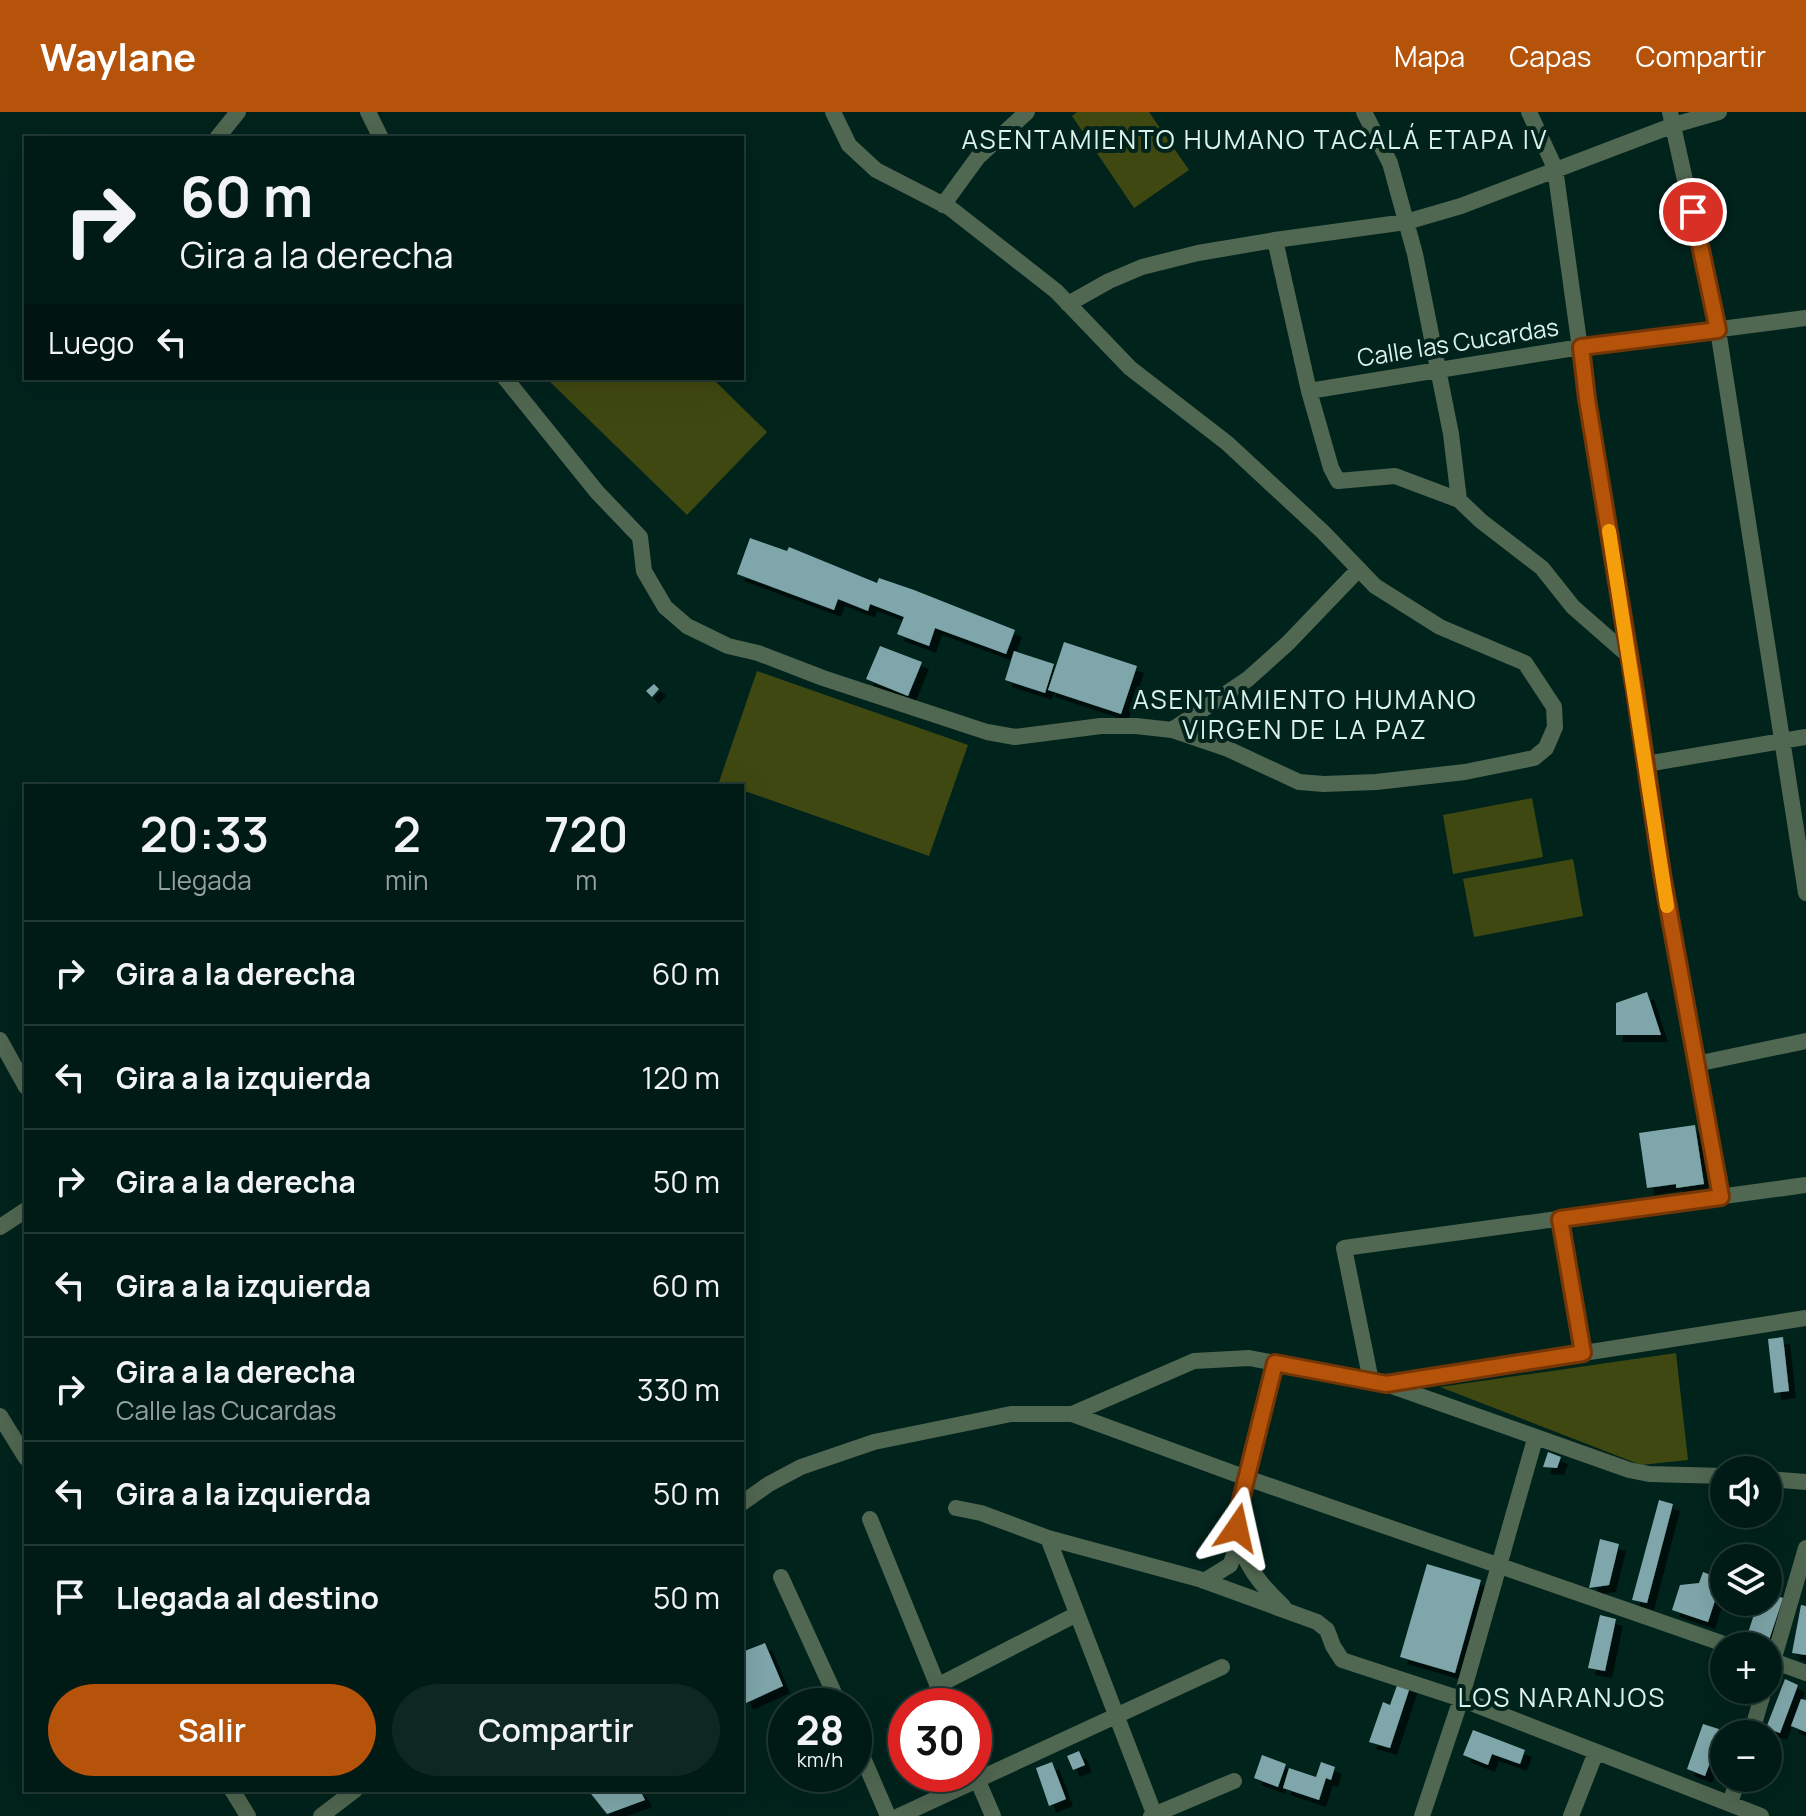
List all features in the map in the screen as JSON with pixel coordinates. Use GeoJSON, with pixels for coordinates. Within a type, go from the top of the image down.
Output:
{"type":"FeatureCollection","features":[{"type":"Feature","properties":{"kind":"street"},"geometry":{"type":"LineString","coordinates":[[219,136],[238,112]]}},
{"type":"Feature","properties":{"kind":"street"},"geometry":{"type":"LineString","coordinates":[[368,112],[380,136]]}},
{"type":"Feature","properties":{"kind":"street"},"geometry":{"type":"LineString","coordinates":[[507,380],[597,492],[640,537],[644,571],[665,607],[687,626],[728,646],[758,653],[823,678],[987,732],[1015,737],[1101,726],[1172,730],[1228,749],[1299,782],[1376,782],[1465,772],[1534,758],[1546,748],[1555,727],[1554,707],[1525,663],[1440,627],[1375,586],[1227,443],[1130,368],[1056,291],[943,205],[876,170],[849,145],[833,112]]}},
{"type":"Feature","properties":{"kind":"street"},"geometry":{"type":"LineString","coordinates":[[943,205],[978,157],[1027,112]]}},
{"type":"Feature","properties":{"kind":"street"},"geometry":{"type":"LineString","coordinates":[[1364,112],[1390,163],[1406,222],[1451,434],[1459,500]]}},
{"type":"Feature","properties":{"kind":"street"},"geometry":{"type":"LineString","coordinates":[[1529,112],[1555,168],[1587,399],[1662,874],[1721,1197]]}},
{"type":"Feature","properties":{"kind":"street"},"geometry":{"type":"LineString","coordinates":[[1068,304],[1142,267],[1198,253],[1406,222],[1461,206],[1672,118],[1719,112]]}},
{"type":"Feature","properties":{"kind":"street"},"geometry":{"type":"LineString","coordinates":[[1672,118],[1718,330],[1806,893]]}},
{"type":"Feature","properties":{"kind":"street"},"geometry":{"type":"LineString","coordinates":[[1275,240],[1309,391],[1331,468],[1338,481],[1395,476],[1459,500],[1542,568],[1573,607],[1629,656]]}},
{"type":"Feature","properties":{"kind":"street","name":"Calle las Cucardas"},"geometry":{"type":"LineString","coordinates":[[1309,391],[1581,347],[1806,318]]}},
{"type":"Feature","properties":{"kind":"street"},"geometry":{"type":"LineString","coordinates":[[1172,730],[1248,679],[1288,643],[1359,569]]}},
{"type":"Feature","properties":{"kind":"street"},"geometry":{"type":"LineString","coordinates":[[1646,764],[1806,737]]}},
{"type":"Feature","properties":{"kind":"street"},"geometry":{"type":"LineString","coordinates":[[0,1040],[24,1083]]}},
{"type":"Feature","properties":{"kind":"street"},"geometry":{"type":"LineString","coordinates":[[1696,1064],[1806,1041]]}},
{"type":"Feature","properties":{"kind":"street"},"geometry":{"type":"LineString","coordinates":[[1378,1383],[1344,1248],[1806,1185]]}},
{"type":"Feature","properties":{"kind":"street"},"geometry":{"type":"LineString","coordinates":[[0,1227],[24,1211]]}},
{"type":"Feature","properties":{"kind":"street"},"geometry":{"type":"LineString","coordinates":[[1560,1219],[1583,1353]]}},
{"type":"Feature","properties":{"kind":"street"},"geometry":{"type":"LineString","coordinates":[[1378,1383],[1806,1318]]}},
{"type":"Feature","properties":{"kind":"street"},"geometry":{"type":"LineString","coordinates":[[1072,1414],[1194,1361],[1249,1358],[1378,1383],[1629,1470],[1649,1474],[1710,1476]]}},
{"type":"Feature","properties":{"kind":"street"},"geometry":{"type":"LineString","coordinates":[[1275,1363],[1238,1512],[1237,1528],[1247,1565],[1264,1588],[1289,1612]]}},
{"type":"Feature","properties":{"kind":"street"},"geometry":{"type":"LineString","coordinates":[[744,1502],[801,1467],[874,1442],[1011,1414],[1072,1414],[1247,1479],[1710,1639]]}},
{"type":"Feature","properties":{"kind":"street"},"geometry":{"type":"LineString","coordinates":[[0,1416],[24,1455]]}},
{"type":"Feature","properties":{"kind":"street"},"geometry":{"type":"LineString","coordinates":[[1422,1816],[1461,1699],[1535,1439]]}},
{"type":"Feature","properties":{"kind":"street"},"geometry":{"type":"LineString","coordinates":[[1782,1480],[1806,1482]]}},
{"type":"Feature","properties":{"kind":"street"},"geometry":{"type":"LineString","coordinates":[[956,1508],[981,1513],[1048,1538],[1204,1581],[1317,1622],[1327,1630],[1342,1660],[1461,1699],[1761,1816]]}},
{"type":"Feature","properties":{"kind":"street"},"geometry":{"type":"LineString","coordinates":[[870,1519],[937,1686],[1077,1614]]}},
{"type":"Feature","properties":{"kind":"street"},"geometry":{"type":"LineString","coordinates":[[1048,1538],[1153,1816],[1234,1781]]}},
{"type":"Feature","properties":{"kind":"street"},"geometry":{"type":"LineString","coordinates":[[1204,1581],[1230,1565],[1239,1543]]}},
{"type":"Feature","properties":{"kind":"street"},"geometry":{"type":"LineString","coordinates":[[1780,1632],[1806,1548]]}},
{"type":"Feature","properties":{"kind":"street"},"geometry":{"type":"LineString","coordinates":[[781,1577],[832,1688]]}},
{"type":"Feature","properties":{"kind":"street"},"geometry":{"type":"LineString","coordinates":[[1782,1664],[1806,1673]]}},
{"type":"Feature","properties":{"kind":"street"},"geometry":{"type":"LineString","coordinates":[[992,1768],[1222,1667]]}},
{"type":"Feature","properties":{"kind":"street"},"geometry":{"type":"LineString","coordinates":[[1571,1816],[1596,1752]]}},
{"type":"Feature","properties":{"kind":"street"},"geometry":{"type":"LineString","coordinates":[[872,1779],[888,1816]]}},
{"type":"Feature","properties":{"kind":"street"},"geometry":{"type":"LineString","coordinates":[[233,1792],[248,1816]]}},
{"type":"Feature","properties":{"kind":"street"},"geometry":{"type":"LineString","coordinates":[[321,1816],[352,1792]]}},
{"type":"Feature","properties":{"kind":"street"},"geometry":{"type":"LineString","coordinates":[[899,1816],[943,1792]]}},
{"type":"Feature","properties":{"kind":"street"},"geometry":{"type":"LineString","coordinates":[[982,1792],[993,1816]]}},
{"type":"Feature","properties":{"kind":"street"},"geometry":{"type":"LineString","coordinates":[[1709,1816],[1729,1792]]}},
{"type":"Feature","properties":{"kind":"green space"},"geometry":{"type":"Polygon","coordinates":[[[1077,112],[1149,112],[1189,170],[1134,208],[1072,116],[1077,112]]]}},
{"type":"Feature","properties":{"kind":"green space"},"geometry":{"type":"Polygon","coordinates":[[[548,380],[714,380],[767,432],[687,515],[548,380]]]}},
{"type":"Feature","properties":{"kind":"green space"},"geometry":{"type":"Polygon","coordinates":[[[757,671],[968,745],[929,856],[744,791],[744,784],[719,782],[757,671]]]}},
{"type":"Feature","properties":{"kind":"green space"},"geometry":{"type":"Polygon","coordinates":[[[1532,798],[1543,857],[1453,874],[1443,815],[1532,798]]]}},
{"type":"Feature","properties":{"kind":"green space"},"geometry":{"type":"Polygon","coordinates":[[[1573,859],[1583,916],[1474,937],[1463,879],[1573,859]]]}},
{"type":"Feature","properties":{"kind":"green space"},"geometry":{"type":"Polygon","coordinates":[[[1676,1353],[1688,1460],[1641,1465],[1440,1387],[1676,1353]]]}},
{"type":"Feature","properties":{"kind":"building"},"geometry":{"type":"Polygon","coordinates":[[[750,538],[787,551],[789,547],[877,583],[879,578],[914,590],[1015,630],[1006,654],[935,628],[929,646],[897,634],[904,617],[870,604],[868,611],[838,599],[834,610],[737,574],[750,538]]]}},
{"type":"Feature","properties":{"kind":"building"},"geometry":{"type":"Polygon","coordinates":[[[1064,642],[1137,666],[1121,714],[1048,690],[1064,642]]]}},
{"type":"Feature","properties":{"kind":"building"},"geometry":{"type":"Polygon","coordinates":[[[880,646],[922,662],[908,696],[866,679],[880,646]]]}},
{"type":"Feature","properties":{"kind":"building"},"geometry":{"type":"Polygon","coordinates":[[[1014,651],[1054,664],[1045,693],[1005,680],[1014,651]]]}},
{"type":"Feature","properties":{"kind":"building"},"geometry":{"type":"Polygon","coordinates":[[[654,684],[659,689],[652,697],[646,691],[654,684]]]}},
{"type":"Feature","properties":{"kind":"building"},"geometry":{"type":"Polygon","coordinates":[[[1647,992],[1661,1035],[1616,1035],[1616,1003],[1647,992]]]}},
{"type":"Feature","properties":{"kind":"building"},"geometry":{"type":"Polygon","coordinates":[[[1695,1125],[1704,1184],[1647,1188],[1639,1133],[1695,1125]]]}},
{"type":"Feature","properties":{"kind":"building"},"geometry":{"type":"Polygon","coordinates":[[[1783,1337],[1789,1391],[1774,1393],[1768,1339],[1783,1337]]]}},
{"type":"Feature","properties":{"kind":"building"},"geometry":{"type":"Polygon","coordinates":[[[1548,1452],[1561,1457],[1557,1468],[1543,1467],[1548,1452]]]}},
{"type":"Feature","properties":{"kind":"building"},"geometry":{"type":"Polygon","coordinates":[[[1659,1500],[1673,1504],[1647,1603],[1632,1600],[1659,1500]]]}},
{"type":"Feature","properties":{"kind":"building"},"geometry":{"type":"Polygon","coordinates":[[[1600,1539],[1619,1544],[1609,1585],[1589,1588],[1600,1539]]]}},
{"type":"Feature","properties":{"kind":"building"},"geometry":{"type":"Polygon","coordinates":[[[1427,1564],[1481,1580],[1455,1673],[1400,1657],[1427,1564]]]}},
{"type":"Feature","properties":{"kind":"building"},"geometry":{"type":"Polygon","coordinates":[[[1703,1572],[1710,1575],[1708,1622],[1672,1610],[1680,1585],[1699,1583],[1703,1572]]]}},
{"type":"Feature","properties":{"kind":"building"},"geometry":{"type":"Polygon","coordinates":[[[1801,1605],[1806,1606],[1806,1655],[1792,1653],[1801,1605]]]}},
{"type":"Feature","properties":{"kind":"building"},"geometry":{"type":"Polygon","coordinates":[[[1600,1615],[1616,1619],[1605,1671],[1588,1668],[1600,1615]]]}},
{"type":"Feature","properties":{"kind":"building"},"geometry":{"type":"Polygon","coordinates":[[[1753,1616],[1777,1616],[1772,1632],[1748,1632],[1753,1616]]]}},
{"type":"Feature","properties":{"kind":"building"},"geometry":{"type":"Polygon","coordinates":[[[765,1643],[783,1686],[768,1688],[768,1693],[746,1703],[744,1651],[765,1643]]]}},
{"type":"Feature","properties":{"kind":"building"},"geometry":{"type":"Polygon","coordinates":[[[1785,1679],[1798,1685],[1782,1728],[1782,1720],[1769,1720],[1775,1704],[1782,1704],[1785,1679]]]}},
{"type":"Feature","properties":{"kind":"building"},"geometry":{"type":"Polygon","coordinates":[[[1399,1680],[1411,1684],[1390,1748],[1369,1742],[1383,1702],[1390,1705],[1399,1680]]]}},
{"type":"Feature","properties":{"kind":"building"},"geometry":{"type":"Polygon","coordinates":[[[1801,1699],[1806,1700],[1806,1732],[1791,1726],[1801,1699]]]}},
{"type":"Feature","properties":{"kind":"building"},"geometry":{"type":"Polygon","coordinates":[[[1703,1724],[1710,1726],[1710,1762],[1705,1776],[1687,1769],[1703,1724]]]}},
{"type":"Feature","properties":{"kind":"building"},"geometry":{"type":"Polygon","coordinates":[[[1473,1730],[1525,1750],[1520,1764],[1492,1754],[1488,1765],[1463,1755],[1473,1730]]]}},
{"type":"Feature","properties":{"kind":"building"},"geometry":{"type":"Polygon","coordinates":[[[1079,1751],[1085,1765],[1073,1770],[1067,1756],[1079,1751]]]}},
{"type":"Feature","properties":{"kind":"building"},"geometry":{"type":"Polygon","coordinates":[[[1262,1755],[1286,1764],[1278,1787],[1254,1778],[1262,1755]]]}},
{"type":"Feature","properties":{"kind":"building"},"geometry":{"type":"Polygon","coordinates":[[[1052,1762],[1066,1799],[1049,1806],[1036,1768],[1052,1762]]]}},
{"type":"Feature","properties":{"kind":"building"},"geometry":{"type":"Polygon","coordinates":[[[1321,1762],[1335,1767],[1331,1780],[1326,1778],[1319,1800],[1283,1788],[1289,1768],[1316,1777],[1321,1762]]]}},
{"type":"Feature","properties":{"kind":"building"},"geometry":{"type":"Polygon","coordinates":[[[590,1792],[641,1792],[645,1800],[607,1814],[590,1792]]]}},
{"type":"Feature","properties":{"kind":"slow traffic"},"geometry":{"type":"LineString","coordinates":[[1609,531],[1667,906]]}},
{"type":"Feature","properties":{"kind":"district","name":"ASENTAMIENTO HUMANO TACALÁ ETAPA IV"},"geometry":{"type":"Point","coordinates":[1255,140]}},
{"type":"Feature","properties":{"kind":"district","name":"ASENTAMIENTO HUMANO VIRGEN DE LA PAZ"},"geometry":{"type":"Point","coordinates":[1305,715]}},
{"type":"Feature","properties":{"kind":"district","name":"LOS NARANJOS"},"geometry":{"type":"Point","coordinates":[1562,1698]}},
{"type":"Feature","properties":{"kind":"route"},"geometry":{"type":"LineString","coordinates":[[1237,1528],[1238,1512],[1275,1363],[1386,1384],[1583,1353],[1560,1219],[1721,1197],[1662,874],[1581,347],[1718,330],[1693,212]]}}]}
